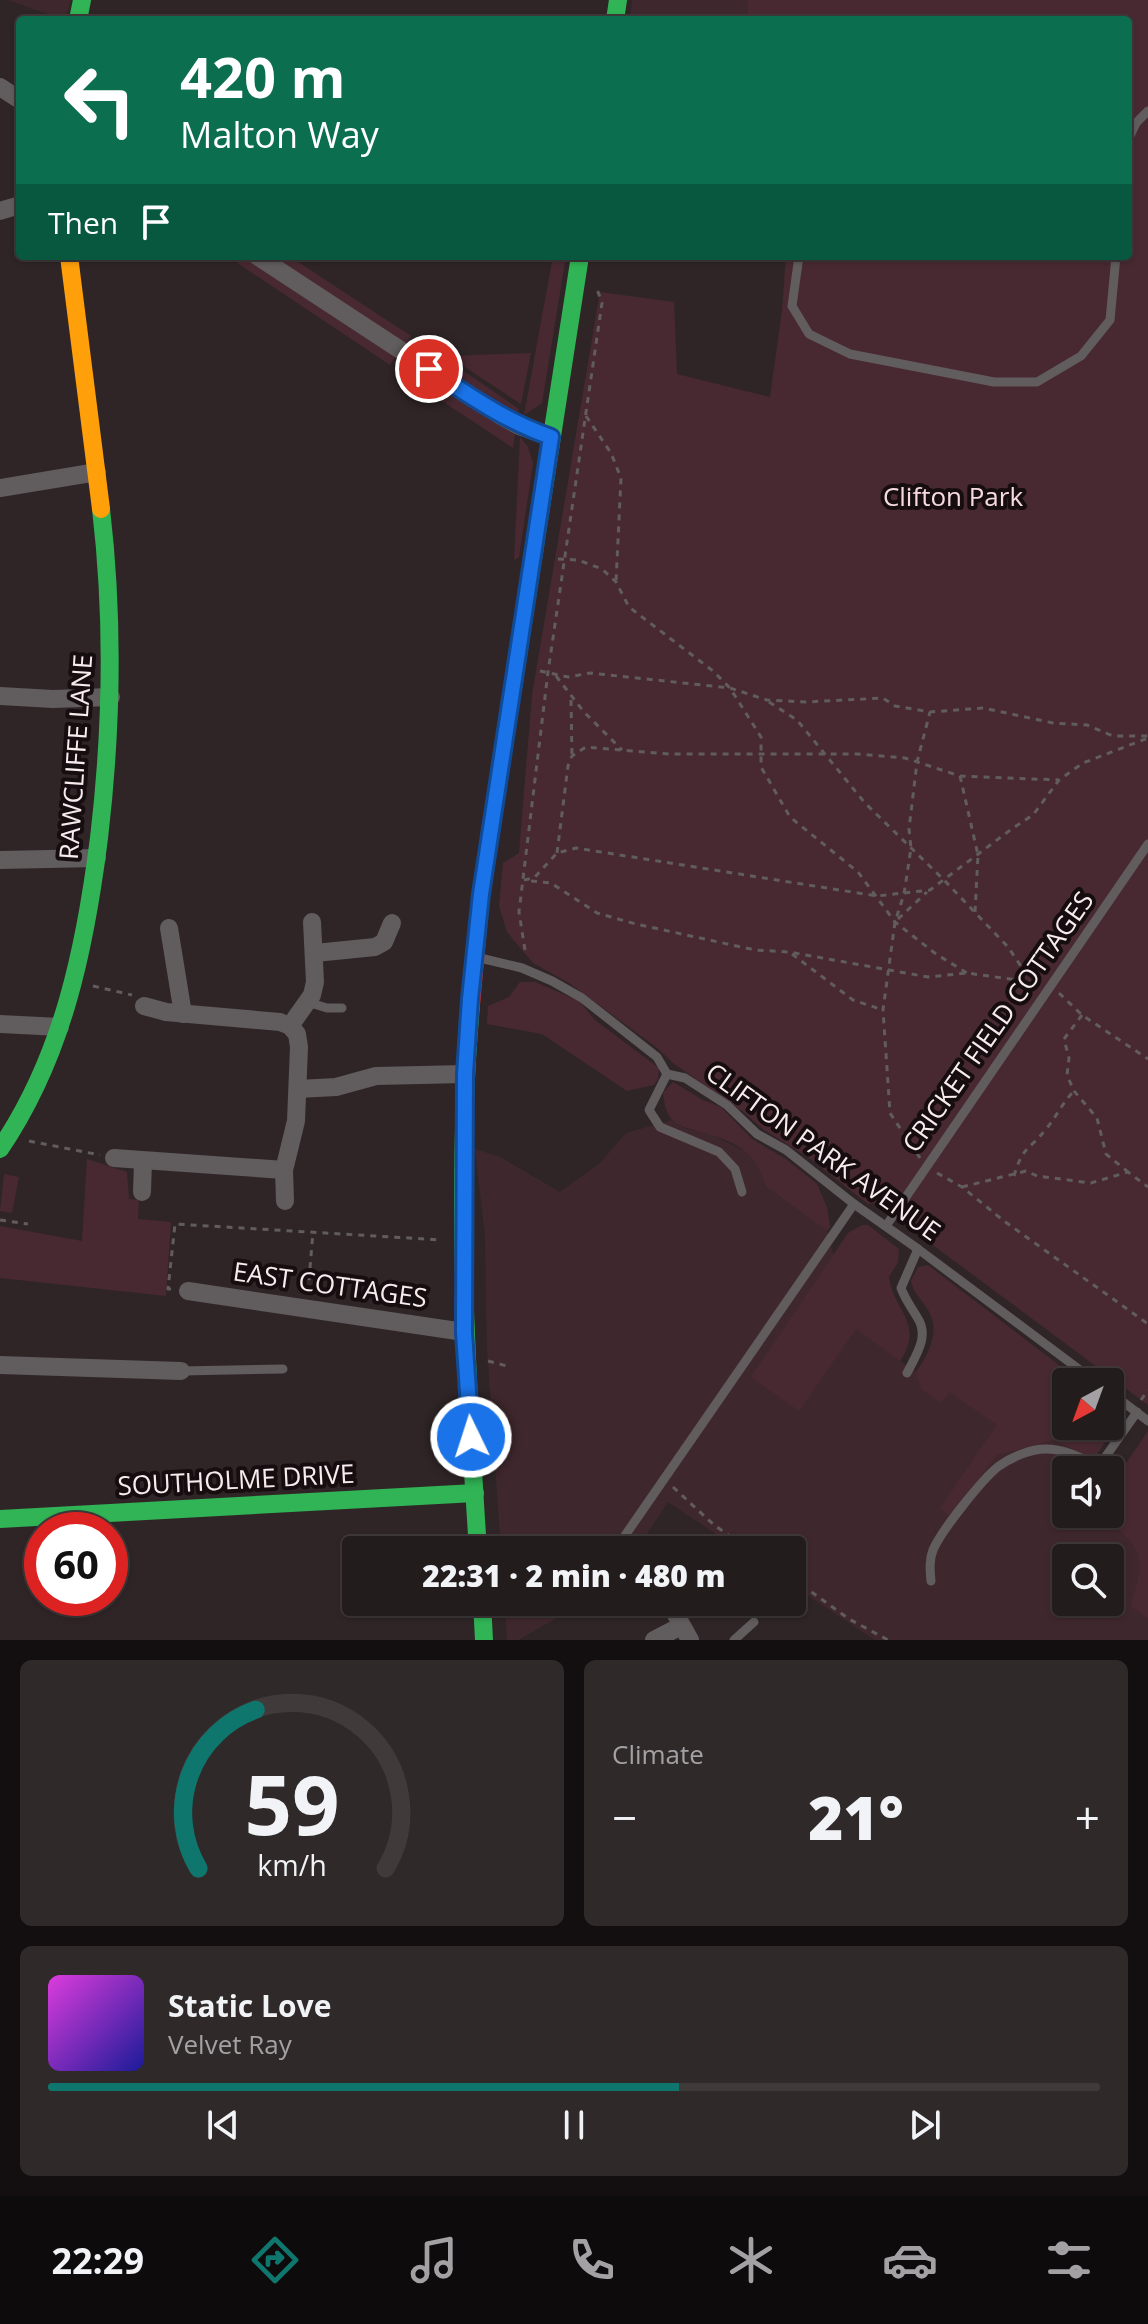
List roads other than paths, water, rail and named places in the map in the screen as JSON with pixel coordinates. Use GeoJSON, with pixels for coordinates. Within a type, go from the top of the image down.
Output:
{"type":"FeatureCollection","features":[{"type":"Feature","properties":{"kind":"street","name":"RAWCLIFFE LANE"},"geometry":{"type":"LineString","coordinates":[[5,1143],[34,1091],[75,980],[97,858],[105,790],[111,697],[109,590],[70,260]]}},
{"type":"Feature","properties":{"kind":"street"},"geometry":{"type":"LineString","coordinates":[[263,260],[501,416],[551,437]]}},
{"type":"Feature","properties":{"kind":"street"},"geometry":{"type":"LineString","coordinates":[[477,1536],[464,1332],[465,1074],[474,956],[579,260]]}},
{"type":"Feature","properties":{"kind":"street"},"geometry":{"type":"LineString","coordinates":[[0,488],[97,472]]}},
{"type":"Feature","properties":{"kind":"street"},"geometry":{"type":"LineString","coordinates":[[0,696],[53,699],[111,697]]}},
{"type":"Feature","properties":{"kind":"street"},"geometry":{"type":"LineString","coordinates":[[0,860],[97,858]]}},
{"type":"Feature","properties":{"kind":"street"},"geometry":{"type":"LineString","coordinates":[[290,1026],[307,1002],[315,982],[312,922]]}},
{"type":"Feature","properties":{"kind":"street"},"geometry":{"type":"LineString","coordinates":[[315,953],[375,947],[384,942],[392,923]]}},
{"type":"Feature","properties":{"kind":"street"},"geometry":{"type":"LineString","coordinates":[[169,928],[180,946],[183,1014]]}},
{"type":"Feature","properties":{"kind":"street"},"geometry":{"type":"LineString","coordinates":[[144,1006],[183,1014],[280,1022],[290,1026],[297,1034],[296,1121],[284,1170],[285,1201]]}},
{"type":"Feature","properties":{"kind":"street"},"geometry":{"type":"LineString","coordinates":[[0,1024],[60,1027]]}},
{"type":"Feature","properties":{"kind":"street"},"geometry":{"type":"LineString","coordinates":[[298,1089],[336,1087],[376,1076],[465,1074]]}},
{"type":"Feature","properties":{"kind":"street"},"geometry":{"type":"LineString","coordinates":[[114,1158],[284,1170]]}},
{"type":"Feature","properties":{"kind":"street"},"geometry":{"type":"LineString","coordinates":[[142,1192],[143,1161]]}},
{"type":"Feature","properties":{"kind":"street","name":"EAST COTTAGES"},"geometry":{"type":"LineString","coordinates":[[188,1291],[464,1332]]}},
{"type":"Feature","properties":{"kind":"street"},"geometry":{"type":"LineString","coordinates":[[0,1365],[181,1371]]}},
{"type":"Feature","properties":{"kind":"street","name":"SOUTHOLME DRIVE"},"geometry":{"type":"LineString","coordinates":[[0,1519],[475,1493]]}},
{"type":"Feature","properties":{"kind":"street"},"geometry":{"type":"LineString","coordinates":[[483,1616],[484,1640]]}},
{"type":"Feature","properties":{"kind":"street"},"geometry":{"type":"LineString","coordinates":[[654,1640],[686,1633]]}},
{"type":"Feature","properties":{"kind":"lane"},"geometry":{"type":"LineString","coordinates":[[1132,132],[1148,111]]}},
{"type":"Feature","properties":{"kind":"lane"},"geometry":{"type":"LineString","coordinates":[[798,260],[792,306],[809,334],[850,354],[994,382],[1037,382],[1081,356],[1110,320],[1116,260]]}},
{"type":"Feature","properties":{"kind":"lane","name":"CRICKET FIELD COTTAGES"},"geometry":{"type":"LineString","coordinates":[[886,1226],[1148,844]]}},
{"type":"Feature","properties":{"kind":"lane","name":"CLIFTON PARK AVENUE"},"geometry":{"type":"LineString","coordinates":[[474,956],[522,968],[582,998],[657,1057],[667,1074],[685,1078],[727,1105],[757,1134],[786,1150],[854,1204],[1077,1368]]}},
{"type":"Feature","properties":{"kind":"lane"},"geometry":{"type":"LineString","coordinates":[[307,1002],[315,1006],[342,1008]]}},
{"type":"Feature","properties":{"kind":"lane"},"geometry":{"type":"LineString","coordinates":[[667,1074],[649,1110],[660,1127],[719,1152],[735,1169],[742,1192]]}},
{"type":"Feature","properties":{"kind":"lane"},"geometry":{"type":"LineString","coordinates":[[625,1536],[854,1204]]}},
{"type":"Feature","properties":{"kind":"lane"},"geometry":{"type":"LineString","coordinates":[[907,1373],[922,1344],[923,1331],[921,1321],[904,1298],[901,1288],[918,1249]]}},
{"type":"Feature","properties":{"kind":"lane"},"geometry":{"type":"LineString","coordinates":[[181,1371],[283,1369]]}},
{"type":"Feature","properties":{"kind":"lane"},"geometry":{"type":"LineString","coordinates":[[1124,1402],[1148,1421]]}},
{"type":"Feature","properties":{"kind":"lane"},"geometry":{"type":"LineString","coordinates":[[931,1581],[929,1566],[934,1548],[978,1487],[998,1466],[1023,1453],[1046,1449],[1074,1454],[1099,1466],[1137,1412]]}},
{"type":"Feature","properties":{"kind":"lane"},"geometry":{"type":"LineString","coordinates":[[734,1640],[754,1622]]}},
{"type":"Feature","properties":{"kind":"park label","name":"Clifton Park"},"geometry":{"type":"Point","coordinates":[953,497]}}]}
